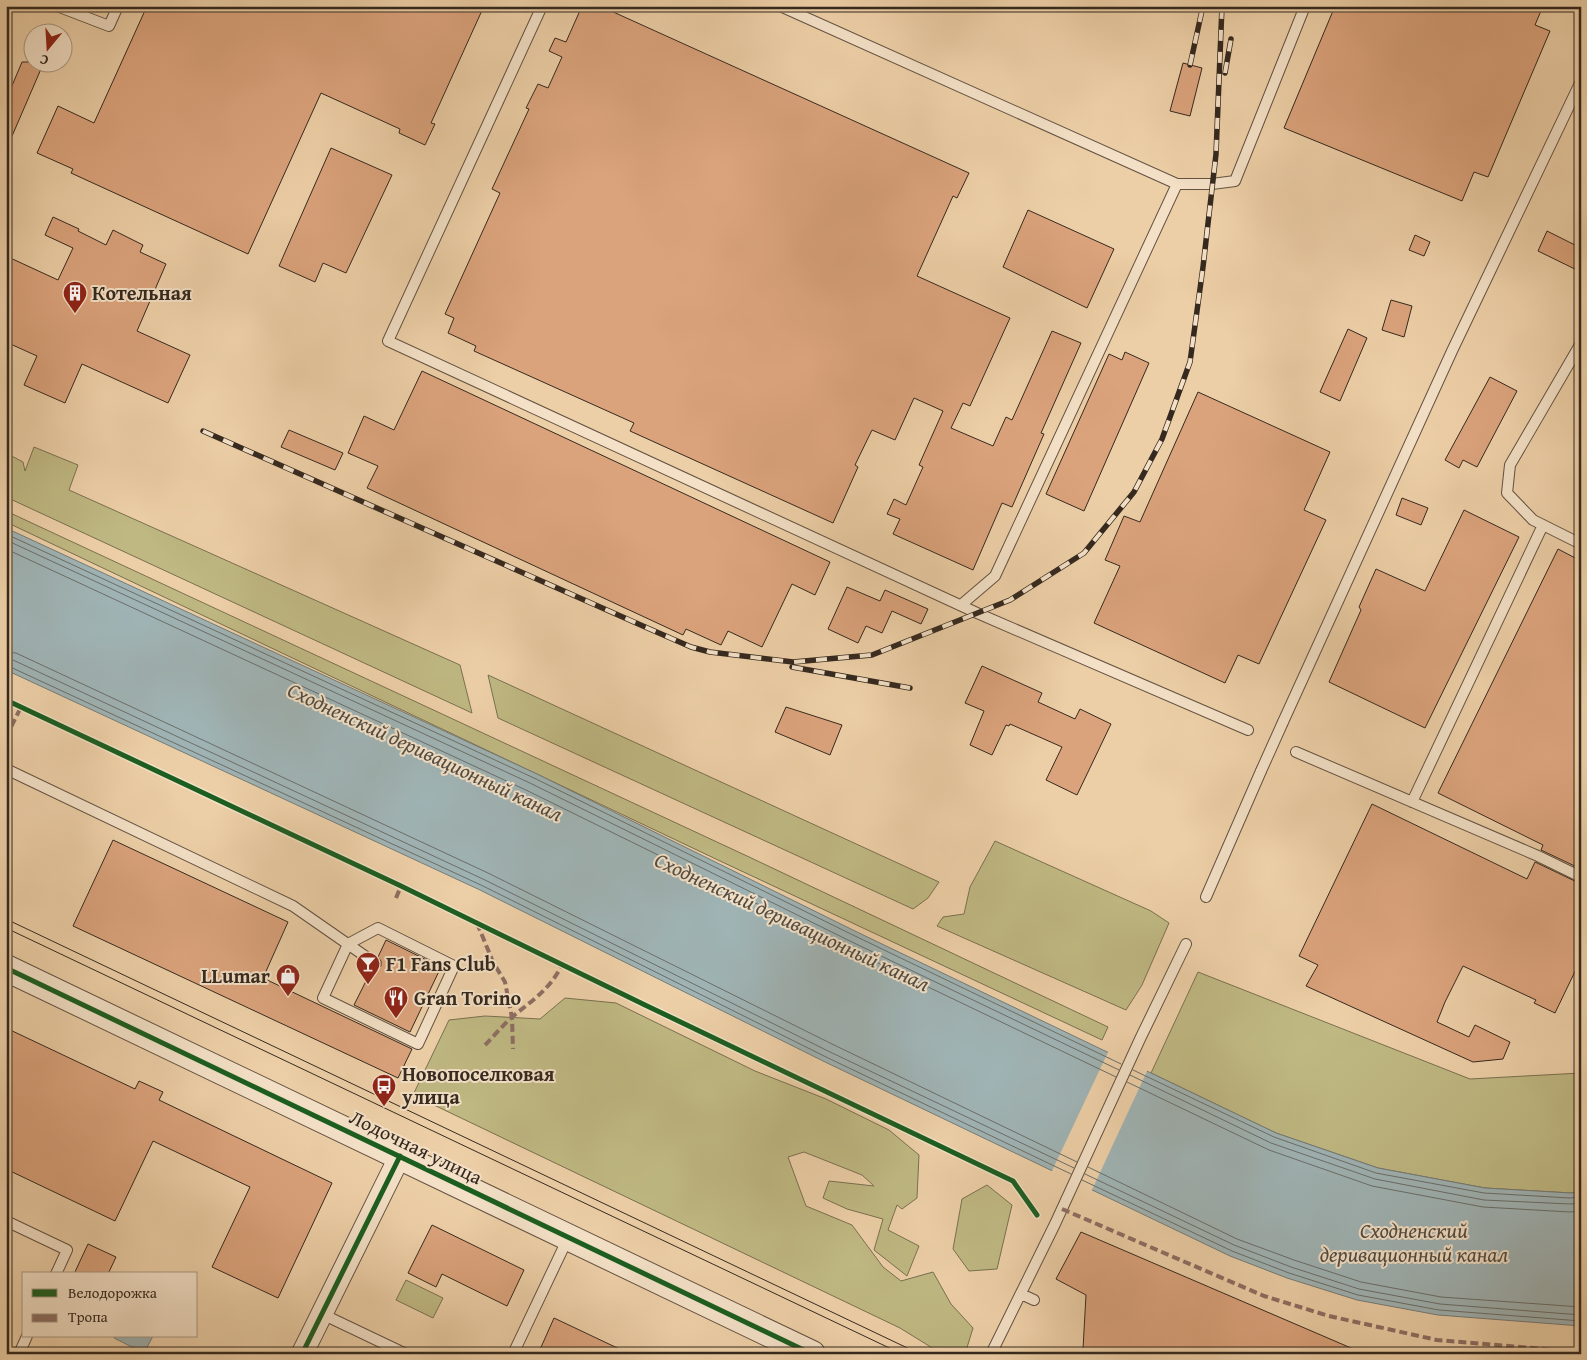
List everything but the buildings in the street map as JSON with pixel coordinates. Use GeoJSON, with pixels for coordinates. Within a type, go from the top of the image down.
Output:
{"type":"FeatureCollection","features":[{"type":"Feature","properties":{"kind":"street","name":"Лодочная улица"},"geometry":{"type":"LineString","coordinates":[[6,968],[400,1156],[781,1343],[812,1354]]}},
{"type":"Feature","properties":{"kind":"street"},"geometry":{"type":"LineString","coordinates":[[302,1354],[400,1156]]}},
{"type":"Feature","properties":{"kind":"lane"},"geometry":{"type":"LineString","coordinates":[[56,6],[109,26],[118,6]]}},
{"type":"Feature","properties":{"kind":"lane"},"geometry":{"type":"LineString","coordinates":[[542,6],[388,341],[961,605],[1248,730]]}},
{"type":"Feature","properties":{"kind":"lane"},"geometry":{"type":"LineString","coordinates":[[780,6],[1178,184],[1212,184],[1235,181],[1305,6]]}},
{"type":"Feature","properties":{"kind":"lane"},"geometry":{"type":"LineString","coordinates":[[1206,897],[1283,722],[1452,351],[1581,81]]}},
{"type":"Feature","properties":{"kind":"lane"},"geometry":{"type":"LineString","coordinates":[[961,605],[995,576],[1178,184]]}},
{"type":"Feature","properties":{"kind":"lane"},"geometry":{"type":"LineString","coordinates":[[1581,343],[1510,465],[1508,493],[1533,520],[1581,544]]}},
{"type":"Feature","properties":{"kind":"lane"},"geometry":{"type":"LineString","coordinates":[[1412,802],[1543,525]]}},
{"type":"Feature","properties":{"kind":"lane"},"geometry":{"type":"LineString","coordinates":[[1296,752],[1581,876]]}},
{"type":"Feature","properties":{"kind":"lane"},"geometry":{"type":"LineString","coordinates":[[6,769],[293,906],[375,963]]}},
{"type":"Feature","properties":{"kind":"lane"},"geometry":{"type":"LineString","coordinates":[[378,928],[454,966],[418,1044],[323,998],[348,944],[378,928]]}},
{"type":"Feature","properties":{"kind":"lane"},"geometry":{"type":"LineString","coordinates":[[991,1354],[1066,1202],[1140,1039],[1186,944]]}},
{"type":"Feature","properties":{"kind":"lane"},"geometry":{"type":"LineString","coordinates":[[430,990],[440,996]]}},
{"type":"Feature","properties":{"kind":"lane"},"geometry":{"type":"LineString","coordinates":[[6,1221],[67,1250],[57,1272]]}},
{"type":"Feature","properties":{"kind":"lane"},"geometry":{"type":"LineString","coordinates":[[513,1354],[568,1238]]}},
{"type":"Feature","properties":{"kind":"lane"},"geometry":{"type":"LineString","coordinates":[[1021,1294],[1034,1300]]}},
{"type":"Feature","properties":{"kind":"lane"},"geometry":{"type":"LineString","coordinates":[[322,1314],[406,1354]]}},
{"type":"Feature","properties":{"kind":"lane"},"geometry":{"type":"LineString","coordinates":[[18,1354],[26,1338]]}},
{"type":"Feature","properties":{"kind":"shaded area"},"geometry":{"type":"Polygon","coordinates":[[[34,447],[78,465],[69,490],[460,665],[472,713],[6,497],[6,453],[23,462],[25,471],[34,447]]]}},
{"type":"Feature","properties":{"kind":"shaded area"},"geometry":{"type":"Polygon","coordinates":[[[6,511],[747,856],[1108,1027],[1102,1040],[6,522],[6,511]]]}},
{"type":"Feature","properties":{"kind":"shaded area"},"geometry":{"type":"Polygon","coordinates":[[[488,675],[939,882],[928,898],[913,909],[498,718],[488,675]]]}},
{"type":"Feature","properties":{"kind":"shaded area"},"geometry":{"type":"Polygon","coordinates":[[[995,841],[1151,911],[1169,923],[1142,985],[1126,1010],[937,926],[943,917],[964,914],[970,887],[995,841]]]}},
{"type":"Feature","properties":{"kind":"shaded area"},"geometry":{"type":"Polygon","coordinates":[[[1198,972],[1470,1079],[1581,1073],[1581,1192],[1485,1188],[1378,1168],[1276,1133],[1151,1073],[1198,972]]]}},
{"type":"Feature","properties":{"kind":"shaded area"},"geometry":{"type":"Polygon","coordinates":[[[565,998],[616,1003],[755,1071],[826,1099],[889,1130],[919,1155],[917,1198],[902,1209],[897,1205],[888,1230],[919,1246],[907,1276],[874,1250],[883,1219],[847,1209],[823,1198],[829,1181],[874,1186],[862,1175],[804,1152],[788,1157],[806,1206],[852,1225],[883,1267],[901,1281],[933,1272],[951,1304],[973,1328],[965,1354],[942,1354],[900,1328],[413,1095],[449,1020],[485,1016],[540,1019],[565,998]]]}},
{"type":"Feature","properties":{"kind":"shaded area"},"geometry":{"type":"Polygon","coordinates":[[[987,1185],[1012,1205],[997,1269],[969,1271],[953,1249],[962,1199],[987,1185]]]}},
{"type":"Feature","properties":{"kind":"shaded area"},"geometry":{"type":"Polygon","coordinates":[[[406,1280],[443,1298],[433,1318],[396,1300],[406,1280]]]}},
{"type":"Feature","properties":{"kind":"water","name":"Сходненский деривационный канал"},"geometry":{"type":"Polygon","coordinates":[[[6,528],[537,774],[857,932],[1276,1133],[1378,1168],[1485,1188],[1581,1192],[1581,1326],[1438,1315],[1357,1300],[1287,1278],[1230,1256],[823,1061],[480,890],[6,670],[6,528]]]}},
{"type":"Feature","properties":{"kind":"water"},"geometry":{"type":"Polygon","coordinates":[[[114,1338],[152,1338],[144,1353],[114,1338]]]}},
{"type":"Feature","properties":{"kind":"pier"},"geometry":{"type":"Polygon","coordinates":[[[1109,1050],[1148,1069],[1091,1192],[1051,1173],[1109,1050]]]}},
{"type":"Feature","properties":{"kind":"tram line"},"geometry":{"type":"LineString","coordinates":[[6,919],[920,1354]]}},
{"type":"Feature","properties":{"kind":"tram line"},"geometry":{"type":"LineString","coordinates":[[6,928],[902,1354]]}},
{"type":"Feature","properties":{"kind":"railway"},"geometry":{"type":"LineString","coordinates":[[1190,65],[1203,6]]}},
{"type":"Feature","properties":{"kind":"railway"},"geometry":{"type":"LineString","coordinates":[[203,431],[691,647],[710,652],[793,662],[872,655],[1010,600],[1084,553],[1134,492],[1162,439],[1190,362],[1216,154],[1222,6]]}},
{"type":"Feature","properties":{"kind":"railway"},"geometry":{"type":"LineString","coordinates":[[1225,73],[1231,39]]}},
{"type":"Feature","properties":{"kind":"railway"},"geometry":{"type":"LineString","coordinates":[[792,667],[910,688]]}},
{"type":"Feature","properties":{"kind":"marked path"},"geometry":{"type":"LineString","coordinates":[[6,737],[21,707]]}},
{"type":"Feature","properties":{"kind":"marked path"},"geometry":{"type":"LineString","coordinates":[[396,898],[401,886]]}},
{"type":"Feature","properties":{"kind":"marked path"},"geometry":{"type":"LineString","coordinates":[[477,923],[493,962],[505,982],[512,1018],[513,1049]]}},
{"type":"Feature","properties":{"kind":"marked path"},"geometry":{"type":"LineString","coordinates":[[485,1045],[508,1020],[546,988],[562,965]]}},
{"type":"Feature","properties":{"kind":"marked path"},"geometry":{"type":"LineString","coordinates":[[1062,1209],[1264,1296],[1329,1316],[1437,1340],[1581,1352]]}},
{"type":"Feature","properties":{"kind":"cycle path"},"geometry":{"type":"LineString","coordinates":[[6,700],[401,886],[1013,1181],[1037,1215]]}},
{"type":"Feature","properties":{"kind":"cycle path"},"geometry":{"type":"LineString","coordinates":[[6,968],[812,1354]]}},
{"type":"Feature","properties":{"kind":"cycle path"},"geometry":{"type":"LineString","coordinates":[[302,1354],[400,1156]]}},
{"type":"Feature","properties":{"kind":"place","name":"Котельная"},"geometry":{"type":"Point","coordinates":[75,314]}},
{"type":"Feature","properties":{"kind":"place","name":"F1 Fans Club"},"geometry":{"type":"Point","coordinates":[368,985]}},
{"type":"Feature","properties":{"kind":"place","name":"LLumar"},"geometry":{"type":"Point","coordinates":[288,997]}},
{"type":"Feature","properties":{"kind":"place","name":"Gran Torino"},"geometry":{"type":"Point","coordinates":[396,1019]}},
{"type":"Feature","properties":{"kind":"place","name":"Новопоселковая улица"},"geometry":{"type":"Point","coordinates":[384,1107]}}]}
